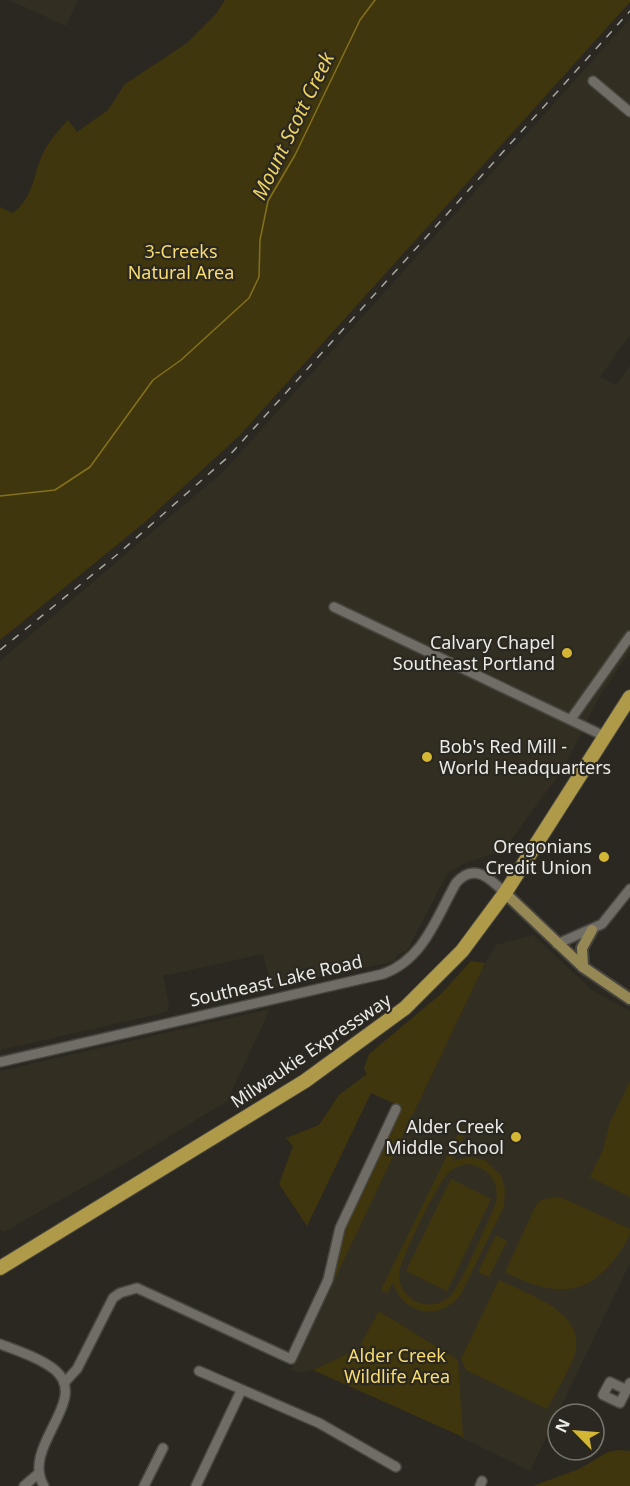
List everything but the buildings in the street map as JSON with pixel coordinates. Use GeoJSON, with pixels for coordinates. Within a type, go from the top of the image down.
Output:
{"type":"FeatureCollection","features":[{"type":"Feature","properties":{"kind":"highway","name":"Milwaukie Expressway"},"geometry":{"type":"LineString","coordinates":[[0,1268],[305,1081],[405,1008],[462,951],[506,893],[630,697]]}},
{"type":"Feature","properties":{"kind":"main road"},"geometry":{"type":"LineString","coordinates":[[506,893],[583,967],[630,999]]}},
{"type":"Feature","properties":{"kind":"main road"},"geometry":{"type":"LineString","coordinates":[[583,967],[582,948],[592,930]]}},
{"type":"Feature","properties":{"kind":"street"},"geometry":{"type":"LineString","coordinates":[[593,81],[630,112]]}},
{"type":"Feature","properties":{"kind":"street"},"geometry":{"type":"LineString","coordinates":[[334,607],[367,625],[604,736]]}},
{"type":"Feature","properties":{"kind":"street"},"geometry":{"type":"LineString","coordinates":[[571,720],[630,636]]}},
{"type":"Feature","properties":{"kind":"street","name":"Southeast Lake Road"},"geometry":{"type":"LineString","coordinates":[[0,1062],[383,974],[400,966],[417,951],[456,883],[464,876],[476,872],[484,874],[506,893]]}},
{"type":"Feature","properties":{"kind":"street"},"geometry":{"type":"LineString","coordinates":[[557,944],[592,930],[609,917],[630,889]]}},
{"type":"Feature","properties":{"kind":"street"},"geometry":{"type":"LineString","coordinates":[[64,1383],[77,1369],[113,1298],[136,1288],[291,1359],[328,1280],[340,1228],[396,1109]]}},
{"type":"Feature","properties":{"kind":"street"},"geometry":{"type":"LineString","coordinates":[[0,1344],[48,1365],[58,1373],[64,1383],[64,1402],[41,1452],[39,1473],[44,1486]]}},
{"type":"Feature","properties":{"kind":"street"},"geometry":{"type":"LineString","coordinates":[[199,1371],[319,1423],[396,1467]]}},
{"type":"Feature","properties":{"kind":"street"},"geometry":{"type":"LineString","coordinates":[[196,1486],[241,1391]]}},
{"type":"Feature","properties":{"kind":"street"},"geometry":{"type":"LineString","coordinates":[[144,1486],[163,1448]]}},
{"type":"Feature","properties":{"kind":"street"},"geometry":{"type":"LineString","coordinates":[[24,1486],[39,1473]]}},
{"type":"Feature","properties":{"kind":"shaded area"},"geometry":{"type":"Polygon","coordinates":[[[9,0],[78,0],[66,26],[9,0]]]}},
{"type":"Feature","properties":{"kind":"shaded area"},"geometry":{"type":"Polygon","coordinates":[[[630,19],[630,335],[600,377],[616,385],[630,366],[630,652],[600,695],[563,769],[507,845],[499,852],[465,863],[447,874],[408,949],[396,956],[395,961],[272,988],[263,954],[163,976],[169,1006],[167,1012],[0,1050],[0,661],[224,471],[630,19]]]}},
{"type":"Feature","properties":{"kind":"shaded area","name":"Alder Creek Middle School"},"geometry":{"type":"Polygon","coordinates":[[[533,935],[592,990],[630,1011],[630,1263],[563,1402],[546,1402],[546,1438],[530,1471],[462,1438],[458,1360],[379,1311],[358,1349],[313,1370],[299,1373],[291,1370],[485,963],[496,945],[533,935]]]}},
{"type":"Feature","properties":{"kind":"shaded area"},"geometry":{"type":"Polygon","coordinates":[[[270,1009],[227,1101],[136,1157],[4,1232],[0,1230],[0,1071],[270,1009]]]}},
{"type":"Feature","properties":{"kind":"green space","name":"3-Creeks Natural Area"},"geometry":{"type":"Polygon","coordinates":[[[225,0],[630,0],[630,2],[239,436],[145,522],[0,640],[0,207],[13,213],[24,202],[44,151],[68,120],[77,132],[108,110],[125,84],[187,43],[216,14],[225,0]]]}},
{"type":"Feature","properties":{"kind":"green space"},"geometry":{"type":"Polygon","coordinates":[[[471,961],[485,963],[329,1291],[342,1233],[402,1107],[371,1093],[307,1226],[279,1184],[293,1146],[286,1138],[319,1125],[339,1095],[367,1074],[364,1069],[369,1054],[441,994],[471,961]]]}},
{"type":"Feature","properties":{"kind":"green space"},"geometry":{"type":"Polygon","coordinates":[[[630,1081],[630,1197],[590,1177],[603,1150],[610,1123],[630,1081]]]}},
{"type":"Feature","properties":{"kind":"green space"},"geometry":{"type":"Polygon","coordinates":[[[461,1127],[467,1130],[452,1161],[469,1157],[484,1160],[501,1175],[505,1190],[504,1206],[461,1294],[443,1309],[423,1311],[405,1302],[393,1283],[387,1293],[381,1290],[461,1127]],[[466,1164],[457,1167],[444,1178],[405,1254],[399,1275],[400,1284],[404,1291],[417,1302],[433,1304],[449,1297],[467,1267],[496,1203],[496,1188],[491,1176],[474,1165],[466,1164]]]}},
{"type":"Feature","properties":{"kind":"green space"},"geometry":{"type":"Polygon","coordinates":[[[451,1179],[491,1199],[447,1291],[406,1271],[451,1179]]]}},
{"type":"Feature","properties":{"kind":"green space"},"geometry":{"type":"Polygon","coordinates":[[[560,1197],[630,1229],[627,1240],[616,1257],[591,1281],[578,1287],[565,1289],[551,1289],[536,1285],[505,1272],[536,1205],[543,1199],[560,1197]]]}},
{"type":"Feature","properties":{"kind":"green space"},"geometry":{"type":"Polygon","coordinates":[[[496,1235],[507,1241],[489,1277],[478,1272],[496,1235]]]}},
{"type":"Feature","properties":{"kind":"green space"},"geometry":{"type":"Polygon","coordinates":[[[499,1280],[541,1299],[554,1308],[566,1318],[573,1329],[576,1343],[573,1359],[551,1402],[546,1402],[546,1409],[466,1370],[461,1359],[499,1280]]]}},
{"type":"Feature","properties":{"kind":"green space","name":"Alder Creek Wildlife Area"},"geometry":{"type":"Polygon","coordinates":[[[379,1311],[458,1360],[463,1437],[313,1370],[358,1349],[379,1311]]]}},
{"type":"Feature","properties":{"kind":"green space"},"geometry":{"type":"Polygon","coordinates":[[[630,1451],[630,1486],[533,1486],[579,1469],[591,1462],[606,1462],[608,1452],[630,1451]]]}},
{"type":"Feature","properties":{"kind":"waterway","name":"Mount Scott Creek"},"geometry":{"type":"LineString","coordinates":[[0,496],[55,490],[90,467],[153,380],[181,360],[249,298],[259,277],[260,240],[268,201],[295,155],[360,20],[375,0]]}},
{"type":"Feature","properties":{"kind":"railway"},"geometry":{"type":"LineString","coordinates":[[0,650],[119,553],[228,457],[630,11]]}},
{"type":"Feature","properties":{"kind":"place","name":"Calvary Chapel Southeast Portland"},"geometry":{"type":"Point","coordinates":[567,653]}},
{"type":"Feature","properties":{"kind":"place","name":"Bob's Red Mill - World Headquarters"},"geometry":{"type":"Point","coordinates":[427,757]}},
{"type":"Feature","properties":{"kind":"place","name":"Oregonians Credit Union"},"geometry":{"type":"Point","coordinates":[604,857]}},
{"type":"Feature","properties":{"kind":"place","name":"Alder Creek Middle School"},"geometry":{"type":"Point","coordinates":[516,1137]}}]}
